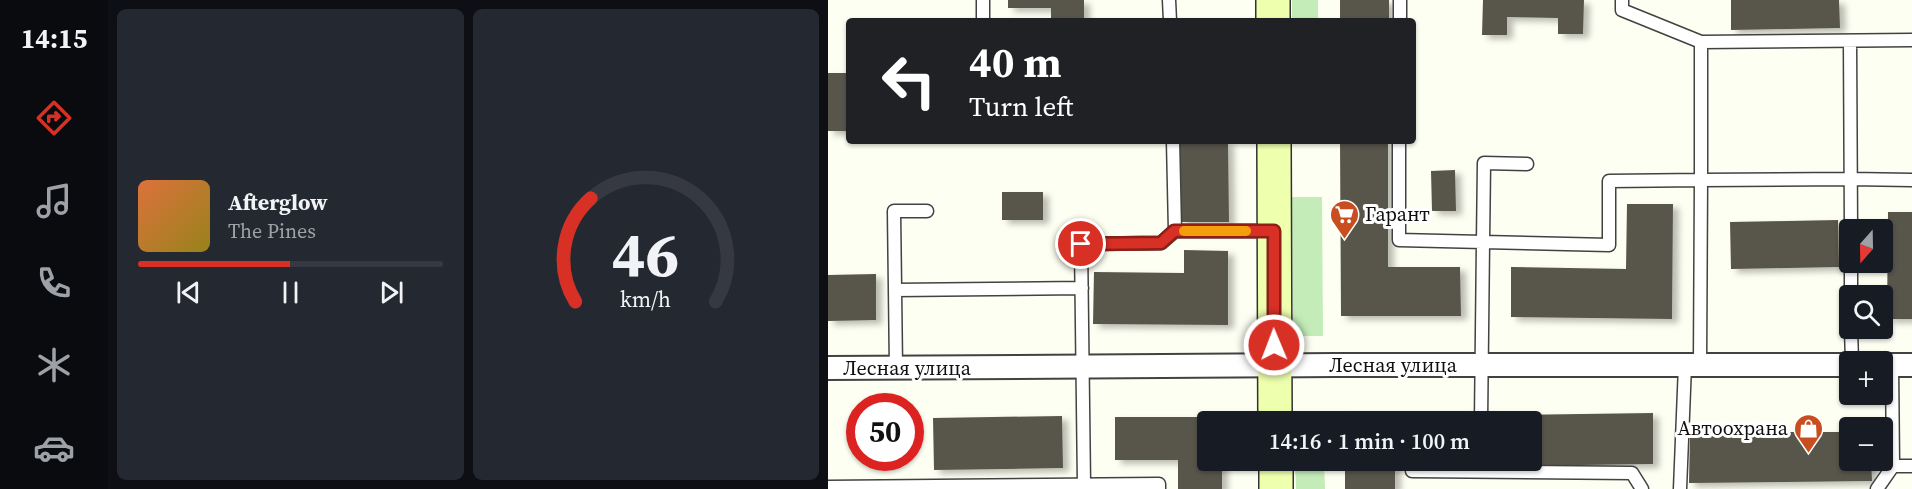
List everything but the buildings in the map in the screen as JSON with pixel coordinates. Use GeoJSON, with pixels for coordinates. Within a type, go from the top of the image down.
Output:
{"type":"FeatureCollection","features":[{"type":"Feature","properties":{"kind":"main road"},"geometry":{"type":"LineString","coordinates":[[1273,0],[1273,18]]}},
{"type":"Feature","properties":{"kind":"main road"},"geometry":{"type":"LineString","coordinates":[[1274,144],[1275,411]]}},
{"type":"Feature","properties":{"kind":"main road"},"geometry":{"type":"LineString","coordinates":[[1275,471],[1276,489]]}},
{"type":"Feature","properties":{"kind":"street","name":"Лесная улица"},"geometry":{"type":"LineString","coordinates":[[828,368],[1839,363]]}},
{"type":"Feature","properties":{"kind":"lane"},"geometry":{"type":"LineString","coordinates":[[983,0],[983,18]]}},
{"type":"Feature","properties":{"kind":"lane"},"geometry":{"type":"LineString","coordinates":[[1169,0],[1170,18]]}},
{"type":"Feature","properties":{"kind":"lane"},"geometry":{"type":"LineString","coordinates":[[1400,0],[1400,18]]}},
{"type":"Feature","properties":{"kind":"lane"},"geometry":{"type":"LineString","coordinates":[[1622,0],[1622,10],[1701,42],[1912,40]]}},
{"type":"Feature","properties":{"kind":"lane"},"geometry":{"type":"LineString","coordinates":[[1850,41],[1851,219]]}},
{"type":"Feature","properties":{"kind":"lane"},"geometry":{"type":"LineString","coordinates":[[1680,489],[1692,365],[1701,180],[1701,42]]}},
{"type":"Feature","properties":{"kind":"lane"},"geometry":{"type":"LineString","coordinates":[[1173,144],[1174,231]]}},
{"type":"Feature","properties":{"kind":"lane"},"geometry":{"type":"LineString","coordinates":[[1399,144],[1399,240],[1609,245],[1609,182],[1912,180]]}},
{"type":"Feature","properties":{"kind":"lane"},"geometry":{"type":"LineString","coordinates":[[1481,411],[1484,163],[1527,164]]}},
{"type":"Feature","properties":{"kind":"lane"},"geometry":{"type":"LineString","coordinates":[[896,368],[894,211],[927,211]]}},
{"type":"Feature","properties":{"kind":"lane"},"geometry":{"type":"LineString","coordinates":[[1082,487],[1084,366],[1081,244],[1161,243],[1174,231],[1274,231]]}},
{"type":"Feature","properties":{"kind":"lane"},"geometry":{"type":"LineString","coordinates":[[895,290],[1082,288]]}},
{"type":"Feature","properties":{"kind":"lane"},"geometry":{"type":"LineString","coordinates":[[1895,365],[1893,466],[1912,466]]}},
{"type":"Feature","properties":{"kind":"lane"},"geometry":{"type":"LineString","coordinates":[[1542,469],[1632,473],[1642,489]]}},
{"type":"Feature","properties":{"kind":"lane"},"geometry":{"type":"LineString","coordinates":[[1877,489],[1890,471]]}},
{"type":"Feature","properties":{"kind":"lane"},"geometry":{"type":"LineString","coordinates":[[828,488],[1082,487],[1159,484],[1159,489]]}},
{"type":"Feature","properties":{"kind":"green space"},"geometry":{"type":"Polygon","coordinates":[[[1292,0],[1318,0],[1318,18],[1292,18],[1292,0]]]}},
{"type":"Feature","properties":{"kind":"green space"},"geometry":{"type":"Polygon","coordinates":[[[1292,197],[1322,197],[1323,336],[1293,336],[1292,197]]]}},
{"type":"Feature","properties":{"kind":"green space"},"geometry":{"type":"Polygon","coordinates":[[[1295,471],[1324,471],[1325,489],[1296,489],[1295,471]]]}},
{"type":"Feature","properties":{"kind":"slow traffic"},"geometry":{"type":"LineString","coordinates":[[1184,231],[1246,231]]}},
{"type":"Feature","properties":{"kind":"place","name":"Гарант"},"geometry":{"type":"Point","coordinates":[1344,240]}},
{"type":"Feature","properties":{"kind":"place","name":"Автоохрана"},"geometry":{"type":"Point","coordinates":[1809,454]}},
{"type":"Feature","properties":{"kind":"route"},"geometry":{"type":"LineString","coordinates":[[1081,244],[1161,243],[1174,231],[1274,231],[1274,345]]}}]}
